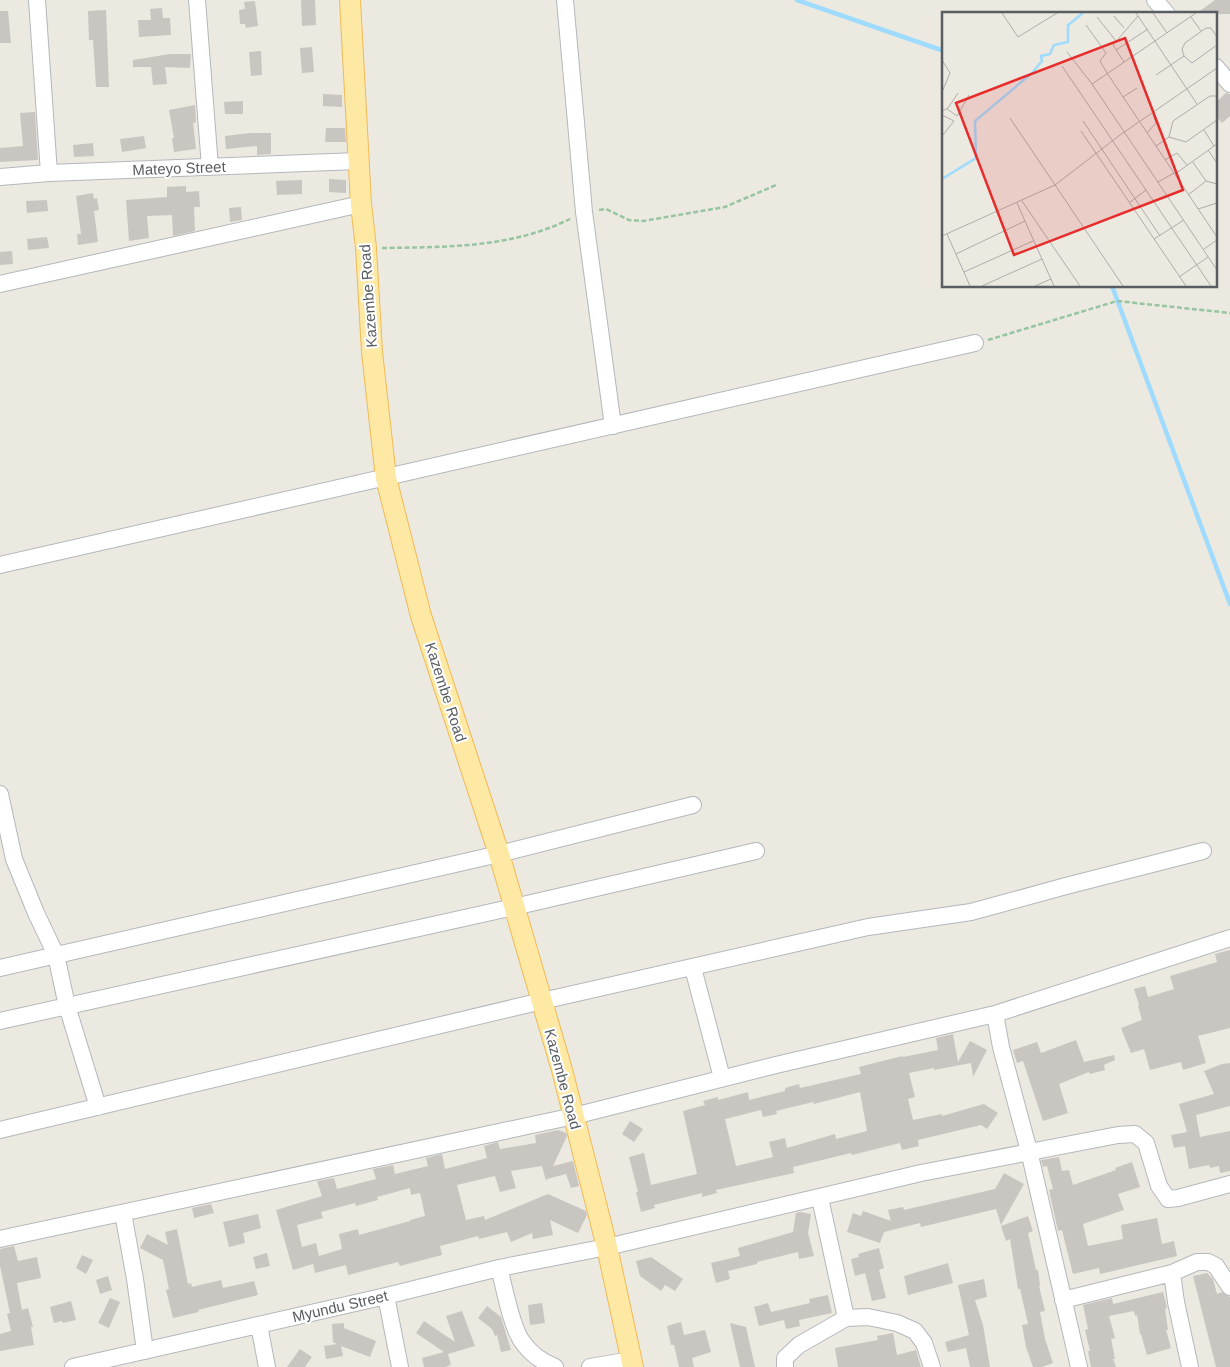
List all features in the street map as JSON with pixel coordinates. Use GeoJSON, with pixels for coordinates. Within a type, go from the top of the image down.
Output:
{"type":"FeatureCollection","features":[{"type":"Feature","properties":{"kind":"main road","name":"Kazembe Road"},"geometry":{"type":"LineString","coordinates":[[350,0],[361,204],[366,248],[373,361],[386,478],[421,616],[499,854],[574,1116],[607,1248],[632,1364]]}},
{"type":"Feature","properties":{"kind":"street"},"geometry":{"type":"LineString","coordinates":[[37,0],[49,173]]}},
{"type":"Feature","properties":{"kind":"street"},"geometry":{"type":"LineString","coordinates":[[197,0],[210,167]]}},
{"type":"Feature","properties":{"kind":"street"},"geometry":{"type":"LineString","coordinates":[[566,0],[584,212],[613,426]]}},
{"type":"Feature","properties":{"kind":"street"},"geometry":{"type":"LineString","coordinates":[[1155,0],[1165,12]]}},
{"type":"Feature","properties":{"kind":"street"},"geometry":{"type":"LineString","coordinates":[[1218,69],[1230,84]]}},
{"type":"Feature","properties":{"kind":"street","name":"Mateyo Street"},"geometry":{"type":"LineString","coordinates":[[0,177],[49,173],[358,161]]}},
{"type":"Feature","properties":{"kind":"street"},"geometry":{"type":"LineString","coordinates":[[0,284],[361,204]]}},
{"type":"Feature","properties":{"kind":"street"},"geometry":{"type":"LineString","coordinates":[[0,565],[975,343]]}},
{"type":"Feature","properties":{"kind":"street"},"geometry":{"type":"LineString","coordinates":[[0,794],[14,859],[36,913],[56,954],[67,1006],[98,1107]]}},
{"type":"Feature","properties":{"kind":"street"},"geometry":{"type":"LineString","coordinates":[[0,968],[499,854],[693,805]]}},
{"type":"Feature","properties":{"kind":"street"},"geometry":{"type":"LineString","coordinates":[[0,1021],[514,907],[756,851]]}},
{"type":"Feature","properties":{"kind":"street"},"geometry":{"type":"LineString","coordinates":[[0,1130],[542,1001],[868,927],[971,912],[1203,851]]}},
{"type":"Feature","properties":{"kind":"street"},"geometry":{"type":"LineString","coordinates":[[0,1240],[574,1116],[722,1078],[995,1014],[1230,938]]}},
{"type":"Feature","properties":{"kind":"street"},"geometry":{"type":"LineString","coordinates":[[693,968],[722,1078]]}},
{"type":"Feature","properties":{"kind":"street"},"geometry":{"type":"LineString","coordinates":[[995,1014],[1001,1047],[1029,1151],[1079,1367]]}},
{"type":"Feature","properties":{"kind":"street","name":"Myundu Street"},"geometry":{"type":"LineString","coordinates":[[74,1367],[141,1357],[260,1325],[500,1268],[607,1248],[921,1173],[1118,1135],[1135,1134],[1146,1143],[1159,1186],[1168,1199],[1230,1184]]}},
{"type":"Feature","properties":{"kind":"street"},"geometry":{"type":"LineString","coordinates":[[820,1198],[846,1318]]}},
{"type":"Feature","properties":{"kind":"street"},"geometry":{"type":"LineString","coordinates":[[122,1213],[135,1279],[141,1357]]}},
{"type":"Feature","properties":{"kind":"street"},"geometry":{"type":"LineString","coordinates":[[1063,1300],[1172,1273],[1197,1262],[1208,1262],[1216,1266],[1230,1287]]}},
{"type":"Feature","properties":{"kind":"street"},"geometry":{"type":"LineString","coordinates":[[500,1268],[513,1318],[522,1341],[542,1362],[555,1367]]}},
{"type":"Feature","properties":{"kind":"street"},"geometry":{"type":"LineString","coordinates":[[1172,1273],[1176,1302],[1190,1367]]}},
{"type":"Feature","properties":{"kind":"street"},"geometry":{"type":"LineString","coordinates":[[386,1296],[400,1367]]}},
{"type":"Feature","properties":{"kind":"street"},"geometry":{"type":"LineString","coordinates":[[785,1367],[786,1358],[799,1345],[846,1318],[868,1317],[897,1323],[916,1331],[924,1343],[932,1367]]}},
{"type":"Feature","properties":{"kind":"street"},"geometry":{"type":"LineString","coordinates":[[260,1325],[267,1367]]}},
{"type":"Feature","properties":{"kind":"street"},"geometry":{"type":"LineString","coordinates":[[590,1367],[632,1364]]}},
{"type":"Feature","properties":{"kind":"path"},"geometry":{"type":"LineString","coordinates":[[975,343],[1117,301],[1230,313]]}},
{"type":"Feature","properties":{"kind":"building"},"geometry":{"type":"Polygon","coordinates":[[[301,0],[315,0],[316,25],[302,26],[301,0]]]}},
{"type":"Feature","properties":{"kind":"building"},"geometry":{"type":"Polygon","coordinates":[[[1215,0],[1230,0],[1230,14],[1199,12],[1215,0]]]}},
{"type":"Feature","properties":{"kind":"building"},"geometry":{"type":"Polygon","coordinates":[[[255,1],[258,26],[246,28],[245,24],[240,24],[239,10],[245,9],[244,2],[255,1]]]}},
{"type":"Feature","properties":{"kind":"building"},"geometry":{"type":"Polygon","coordinates":[[[162,8],[163,18],[170,18],[171,35],[139,37],[138,20],[151,20],[150,9],[162,8]]]}},
{"type":"Feature","properties":{"kind":"building"},"geometry":{"type":"Polygon","coordinates":[[[106,10],[109,87],[96,87],[93,40],[89,40],[88,11],[106,10]]]}},
{"type":"Feature","properties":{"kind":"building"},"geometry":{"type":"Polygon","coordinates":[[[0,11],[8,11],[11,43],[0,43],[0,11]]]}},
{"type":"Feature","properties":{"kind":"building"},"geometry":{"type":"Polygon","coordinates":[[[312,47],[314,72],[302,73],[300,48],[312,47]]]}},
{"type":"Feature","properties":{"kind":"building"},"geometry":{"type":"Polygon","coordinates":[[[261,51],[262,75],[251,76],[249,52],[261,51]]]}},
{"type":"Feature","properties":{"kind":"building"},"geometry":{"type":"Polygon","coordinates":[[[170,54],[191,54],[190,68],[165,67],[167,84],[153,85],[151,67],[133,67],[133,60],[170,54]]]}},
{"type":"Feature","properties":{"kind":"building"},"geometry":{"type":"Polygon","coordinates":[[[1226,93],[1230,94],[1230,116],[1222,123],[1218,118],[1218,100],[1226,93]]]}},
{"type":"Feature","properties":{"kind":"building"},"geometry":{"type":"Polygon","coordinates":[[[323,94],[342,95],[342,107],[323,106],[323,94]]]}},
{"type":"Feature","properties":{"kind":"building"},"geometry":{"type":"Polygon","coordinates":[[[243,101],[243,114],[225,114],[224,102],[243,101]]]}},
{"type":"Feature","properties":{"kind":"building"},"geometry":{"type":"Polygon","coordinates":[[[195,105],[196,122],[193,123],[196,149],[174,152],[172,138],[174,138],[169,110],[195,105]]]}},
{"type":"Feature","properties":{"kind":"building"},"geometry":{"type":"Polygon","coordinates":[[[35,112],[38,160],[0,162],[0,148],[23,146],[20,113],[35,112]]]}},
{"type":"Feature","properties":{"kind":"building"},"geometry":{"type":"Polygon","coordinates":[[[326,128],[345,128],[346,142],[325,142],[326,128]]]}},
{"type":"Feature","properties":{"kind":"building"},"geometry":{"type":"Polygon","coordinates":[[[271,133],[271,154],[257,155],[257,146],[226,149],[225,136],[271,133]]]}},
{"type":"Feature","properties":{"kind":"building"},"geometry":{"type":"Polygon","coordinates":[[[144,136],[146,148],[122,152],[120,139],[144,136]]]}},
{"type":"Feature","properties":{"kind":"building"},"geometry":{"type":"Polygon","coordinates":[[[93,143],[94,156],[74,157],[73,145],[93,143]]]}},
{"type":"Feature","properties":{"kind":"building"},"geometry":{"type":"Polygon","coordinates":[[[329,179],[346,180],[346,193],[329,192],[329,179]]]}},
{"type":"Feature","properties":{"kind":"building"},"geometry":{"type":"Polygon","coordinates":[[[302,180],[302,194],[277,195],[276,181],[302,180]]]}},
{"type":"Feature","properties":{"kind":"building"},"geometry":{"type":"Polygon","coordinates":[[[186,186],[186,192],[199,191],[200,207],[194,207],[195,231],[173,236],[172,215],[147,216],[149,238],[129,241],[126,200],[167,197],[167,187],[186,186]]]}},
{"type":"Feature","properties":{"kind":"building"},"geometry":{"type":"Polygon","coordinates":[[[93,193],[94,199],[97,198],[99,210],[94,211],[98,242],[78,245],[77,234],[81,234],[76,196],[93,193]]]}},
{"type":"Feature","properties":{"kind":"building"},"geometry":{"type":"Polygon","coordinates":[[[47,200],[48,211],[27,213],[26,201],[47,200]]]}},
{"type":"Feature","properties":{"kind":"building"},"geometry":{"type":"Polygon","coordinates":[[[241,207],[242,220],[230,222],[229,208],[241,207]]]}},
{"type":"Feature","properties":{"kind":"building"},"geometry":{"type":"Polygon","coordinates":[[[47,237],[49,248],[28,250],[27,239],[47,237]]]}},
{"type":"Feature","properties":{"kind":"building"},"geometry":{"type":"Polygon","coordinates":[[[12,251],[13,264],[0,265],[0,252],[12,251]]]}},
{"type":"Feature","properties":{"kind":"building"},"geometry":{"type":"Polygon","coordinates":[[[1230,950],[1230,1028],[1198,1036],[1206,1063],[1183,1070],[1181,1062],[1150,1070],[1144,1049],[1131,1053],[1121,1028],[1142,1020],[1134,989],[1145,986],[1148,997],[1174,989],[1170,976],[1217,962],[1215,954],[1230,950]]]}},
{"type":"Feature","properties":{"kind":"building"},"geometry":{"type":"Polygon","coordinates":[[[953,1034],[958,1062],[970,1041],[987,1050],[973,1077],[971,1063],[909,1073],[915,1097],[908,1099],[913,1120],[942,1114],[942,1116],[984,1104],[998,1113],[987,1129],[981,1125],[918,1140],[919,1146],[902,1150],[900,1143],[852,1155],[851,1153],[793,1167],[794,1173],[716,1190],[717,1193],[702,1197],[702,1193],[654,1205],[655,1208],[641,1212],[629,1157],[644,1153],[651,1185],[697,1174],[683,1111],[705,1105],[703,1101],[718,1097],[718,1100],[748,1092],[749,1100],[785,1091],[785,1088],[799,1084],[800,1088],[861,1074],[859,1067],[902,1056],[938,1050],[936,1038],[953,1034]],[[860,1092],[814,1104],[813,1102],[776,1111],[777,1114],[763,1117],[761,1110],[725,1119],[736,1166],[773,1157],[769,1142],[785,1138],[787,1148],[835,1134],[836,1139],[867,1131],[860,1092]]]}},
{"type":"Feature","properties":{"kind":"building"},"geometry":{"type":"Polygon","coordinates":[[[1076,1040],[1084,1062],[1114,1055],[1115,1060],[1104,1065],[1105,1070],[1090,1074],[1089,1072],[1059,1084],[1068,1113],[1043,1121],[1023,1061],[1017,1063],[1013,1050],[1037,1042],[1041,1053],[1076,1040]]]}},
{"type":"Feature","properties":{"kind":"building"},"geometry":{"type":"Polygon","coordinates":[[[1230,1063],[1230,1106],[1196,1115],[1200,1137],[1230,1131],[1230,1171],[1220,1173],[1219,1166],[1210,1168],[1209,1165],[1189,1169],[1185,1146],[1174,1148],[1171,1135],[1187,1132],[1179,1104],[1214,1094],[1204,1071],[1230,1063]]]}},
{"type":"Feature","properties":{"kind":"building"},"geometry":{"type":"Polygon","coordinates":[[[630,1121],[643,1129],[634,1142],[622,1134],[630,1121]]]}},
{"type":"Feature","properties":{"kind":"building"},"geometry":{"type":"Polygon","coordinates":[[[558,1130],[566,1133],[567,1136],[553,1166],[573,1161],[579,1186],[571,1188],[566,1174],[547,1179],[546,1181],[542,1166],[511,1171],[516,1188],[500,1192],[495,1176],[457,1185],[466,1220],[484,1216],[485,1220],[548,1194],[586,1211],[587,1215],[578,1233],[550,1220],[553,1235],[533,1239],[532,1233],[511,1242],[507,1232],[479,1239],[478,1236],[440,1246],[442,1255],[400,1266],[398,1262],[348,1275],[346,1265],[315,1273],[313,1264],[293,1270],[276,1210],[322,1196],[317,1181],[334,1178],[337,1189],[376,1179],[373,1169],[393,1165],[395,1174],[428,1166],[426,1158],[442,1154],[445,1169],[487,1158],[484,1146],[498,1142],[500,1149],[536,1143],[535,1135],[558,1130]],[[410,1188],[377,1197],[378,1200],[356,1206],[355,1203],[321,1212],[323,1218],[297,1225],[302,1247],[316,1243],[319,1256],[342,1249],[339,1234],[358,1229],[359,1235],[425,1216],[420,1193],[411,1195],[410,1188]]]}},
{"type":"Feature","properties":{"kind":"building"},"geometry":{"type":"Polygon","coordinates":[[[1059,1157],[1062,1171],[1069,1170],[1073,1185],[1116,1170],[1115,1168],[1132,1162],[1140,1187],[1118,1194],[1124,1210],[1083,1224],[1088,1246],[1123,1239],[1121,1225],[1157,1218],[1162,1244],[1174,1241],[1177,1256],[1100,1274],[1099,1268],[1073,1274],[1062,1230],[1058,1231],[1049,1190],[1053,1189],[1047,1166],[1043,1167],[1041,1160],[1059,1157]]]}},
{"type":"Feature","properties":{"kind":"building"},"geometry":{"type":"Polygon","coordinates":[[[1004,1173],[1024,1184],[1001,1225],[996,1209],[921,1227],[920,1223],[884,1232],[880,1243],[847,1232],[853,1213],[861,1216],[863,1211],[891,1221],[888,1210],[903,1207],[904,1210],[995,1189],[1004,1173]]]}},
{"type":"Feature","properties":{"kind":"building"},"geometry":{"type":"Polygon","coordinates":[[[211,1204],[214,1213],[194,1218],[192,1208],[211,1204]]]}},
{"type":"Feature","properties":{"kind":"building"},"geometry":{"type":"Polygon","coordinates":[[[796,1213],[811,1214],[808,1233],[814,1256],[799,1259],[798,1252],[757,1262],[757,1264],[728,1271],[730,1279],[716,1283],[711,1263],[740,1256],[738,1248],[793,1232],[796,1213]]]}},
{"type":"Feature","properties":{"kind":"building"},"geometry":{"type":"Polygon","coordinates":[[[258,1214],[261,1228],[243,1233],[245,1243],[229,1247],[223,1222],[258,1214]]]}},
{"type":"Feature","properties":{"kind":"building"},"geometry":{"type":"Polygon","coordinates":[[[1028,1216],[1033,1231],[1028,1233],[1036,1270],[1038,1270],[1039,1286],[1045,1311],[1040,1312],[1045,1339],[1053,1363],[1042,1367],[1033,1367],[1026,1347],[1022,1325],[1028,1324],[1020,1289],[1018,1289],[1010,1239],[1006,1241],[1001,1226],[1028,1216]]]}},
{"type":"Feature","properties":{"kind":"building"},"geometry":{"type":"Polygon","coordinates":[[[177,1229],[188,1284],[191,1283],[192,1287],[221,1280],[223,1288],[254,1281],[258,1295],[173,1318],[166,1290],[169,1289],[163,1260],[140,1248],[147,1234],[168,1245],[165,1232],[177,1229]]]}},
{"type":"Feature","properties":{"kind":"building"},"geometry":{"type":"Polygon","coordinates":[[[14,1246],[18,1261],[37,1257],[41,1278],[17,1283],[22,1310],[28,1308],[33,1327],[31,1327],[34,1345],[0,1351],[0,1334],[11,1331],[7,1314],[10,1313],[0,1266],[0,1249],[14,1246]]]}},
{"type":"Feature","properties":{"kind":"building"},"geometry":{"type":"Polygon","coordinates":[[[879,1248],[884,1268],[879,1270],[886,1298],[872,1301],[865,1273],[855,1276],[851,1259],[859,1257],[858,1254],[879,1248]]]}},
{"type":"Feature","properties":{"kind":"building"},"geometry":{"type":"Polygon","coordinates":[[[267,1253],[270,1266],[256,1269],[253,1257],[267,1253]]]}},
{"type":"Feature","properties":{"kind":"building"},"geometry":{"type":"Polygon","coordinates":[[[82,1255],[93,1260],[86,1274],[76,1268],[82,1255]]]}},
{"type":"Feature","properties":{"kind":"building"},"geometry":{"type":"Polygon","coordinates":[[[651,1257],[683,1279],[675,1291],[665,1285],[661,1291],[640,1276],[636,1261],[651,1257]]]}},
{"type":"Feature","properties":{"kind":"building"},"geometry":{"type":"Polygon","coordinates":[[[948,1263],[953,1283],[908,1295],[904,1276],[948,1263]]]}},
{"type":"Feature","properties":{"kind":"building"},"geometry":{"type":"Polygon","coordinates":[[[1207,1273],[1213,1279],[1217,1294],[1222,1292],[1230,1297],[1230,1367],[1216,1367],[1193,1276],[1207,1273]]]}},
{"type":"Feature","properties":{"kind":"building"},"geometry":{"type":"Polygon","coordinates":[[[108,1276],[112,1290],[100,1294],[96,1280],[108,1276]]]}},
{"type":"Feature","properties":{"kind":"building"},"geometry":{"type":"Polygon","coordinates":[[[984,1279],[987,1297],[975,1300],[983,1325],[990,1367],[970,1367],[966,1348],[948,1352],[945,1342],[969,1335],[958,1285],[984,1279]]]}},
{"type":"Feature","properties":{"kind":"building"},"geometry":{"type":"Polygon","coordinates":[[[1163,1292],[1167,1308],[1165,1309],[1168,1330],[1166,1330],[1171,1348],[1147,1355],[1140,1334],[1137,1315],[1135,1316],[1134,1311],[1109,1316],[1115,1338],[1111,1339],[1115,1359],[1113,1359],[1116,1367],[1091,1367],[1088,1351],[1090,1351],[1085,1330],[1088,1329],[1083,1305],[1112,1298],[1113,1304],[1163,1292]]]}},
{"type":"Feature","properties":{"kind":"building"},"geometry":{"type":"Polygon","coordinates":[[[828,1295],[832,1313],[799,1320],[800,1326],[786,1329],[784,1320],[759,1326],[754,1307],[768,1303],[771,1312],[810,1303],[809,1299],[828,1295]]]}},
{"type":"Feature","properties":{"kind":"building"},"geometry":{"type":"Polygon","coordinates":[[[110,1298],[120,1302],[109,1328],[98,1323],[110,1298]]]}},
{"type":"Feature","properties":{"kind":"building"},"geometry":{"type":"Polygon","coordinates":[[[71,1301],[76,1320],[54,1323],[50,1307],[71,1301]]]}},
{"type":"Feature","properties":{"kind":"building"},"geometry":{"type":"Polygon","coordinates":[[[542,1303],[545,1323],[530,1325],[528,1305],[542,1303]]]}},
{"type":"Feature","properties":{"kind":"building"},"geometry":{"type":"Polygon","coordinates":[[[487,1306],[501,1317],[511,1350],[501,1352],[497,1335],[495,1336],[492,1329],[478,1318],[487,1306]]]}},
{"type":"Feature","properties":{"kind":"building"},"geometry":{"type":"Polygon","coordinates":[[[462,1311],[475,1346],[448,1354],[451,1365],[445,1367],[424,1367],[422,1358],[444,1352],[416,1333],[424,1321],[455,1342],[446,1316],[462,1311]]]}},
{"type":"Feature","properties":{"kind":"building"},"geometry":{"type":"Polygon","coordinates":[[[681,1322],[684,1335],[705,1330],[711,1352],[692,1358],[694,1367],[679,1367],[674,1345],[671,1345],[667,1326],[681,1322]]]}},
{"type":"Feature","properties":{"kind":"building"},"geometry":{"type":"Polygon","coordinates":[[[344,1323],[344,1328],[376,1341],[370,1357],[341,1346],[343,1356],[326,1359],[324,1346],[337,1344],[333,1342],[332,1324],[344,1323]]]}},
{"type":"Feature","properties":{"kind":"building"},"geometry":{"type":"Polygon","coordinates":[[[730,1323],[746,1327],[755,1367],[740,1367],[730,1323]]]}},
{"type":"Feature","properties":{"kind":"building"},"geometry":{"type":"Polygon","coordinates":[[[893,1333],[897,1355],[916,1350],[921,1367],[838,1367],[835,1348],[878,1340],[877,1336],[893,1333]]]}},
{"type":"Feature","properties":{"kind":"building"},"geometry":{"type":"Polygon","coordinates":[[[300,1349],[312,1357],[305,1367],[287,1367],[300,1349]]]}},
{"type":"Feature","properties":{"kind":"waterway"},"geometry":{"type":"LineString","coordinates":[[797,0],[942,50]]}},
{"type":"Feature","properties":{"kind":"waterway"},"geometry":{"type":"LineString","coordinates":[[1113,288],[1230,604]]}}]}
